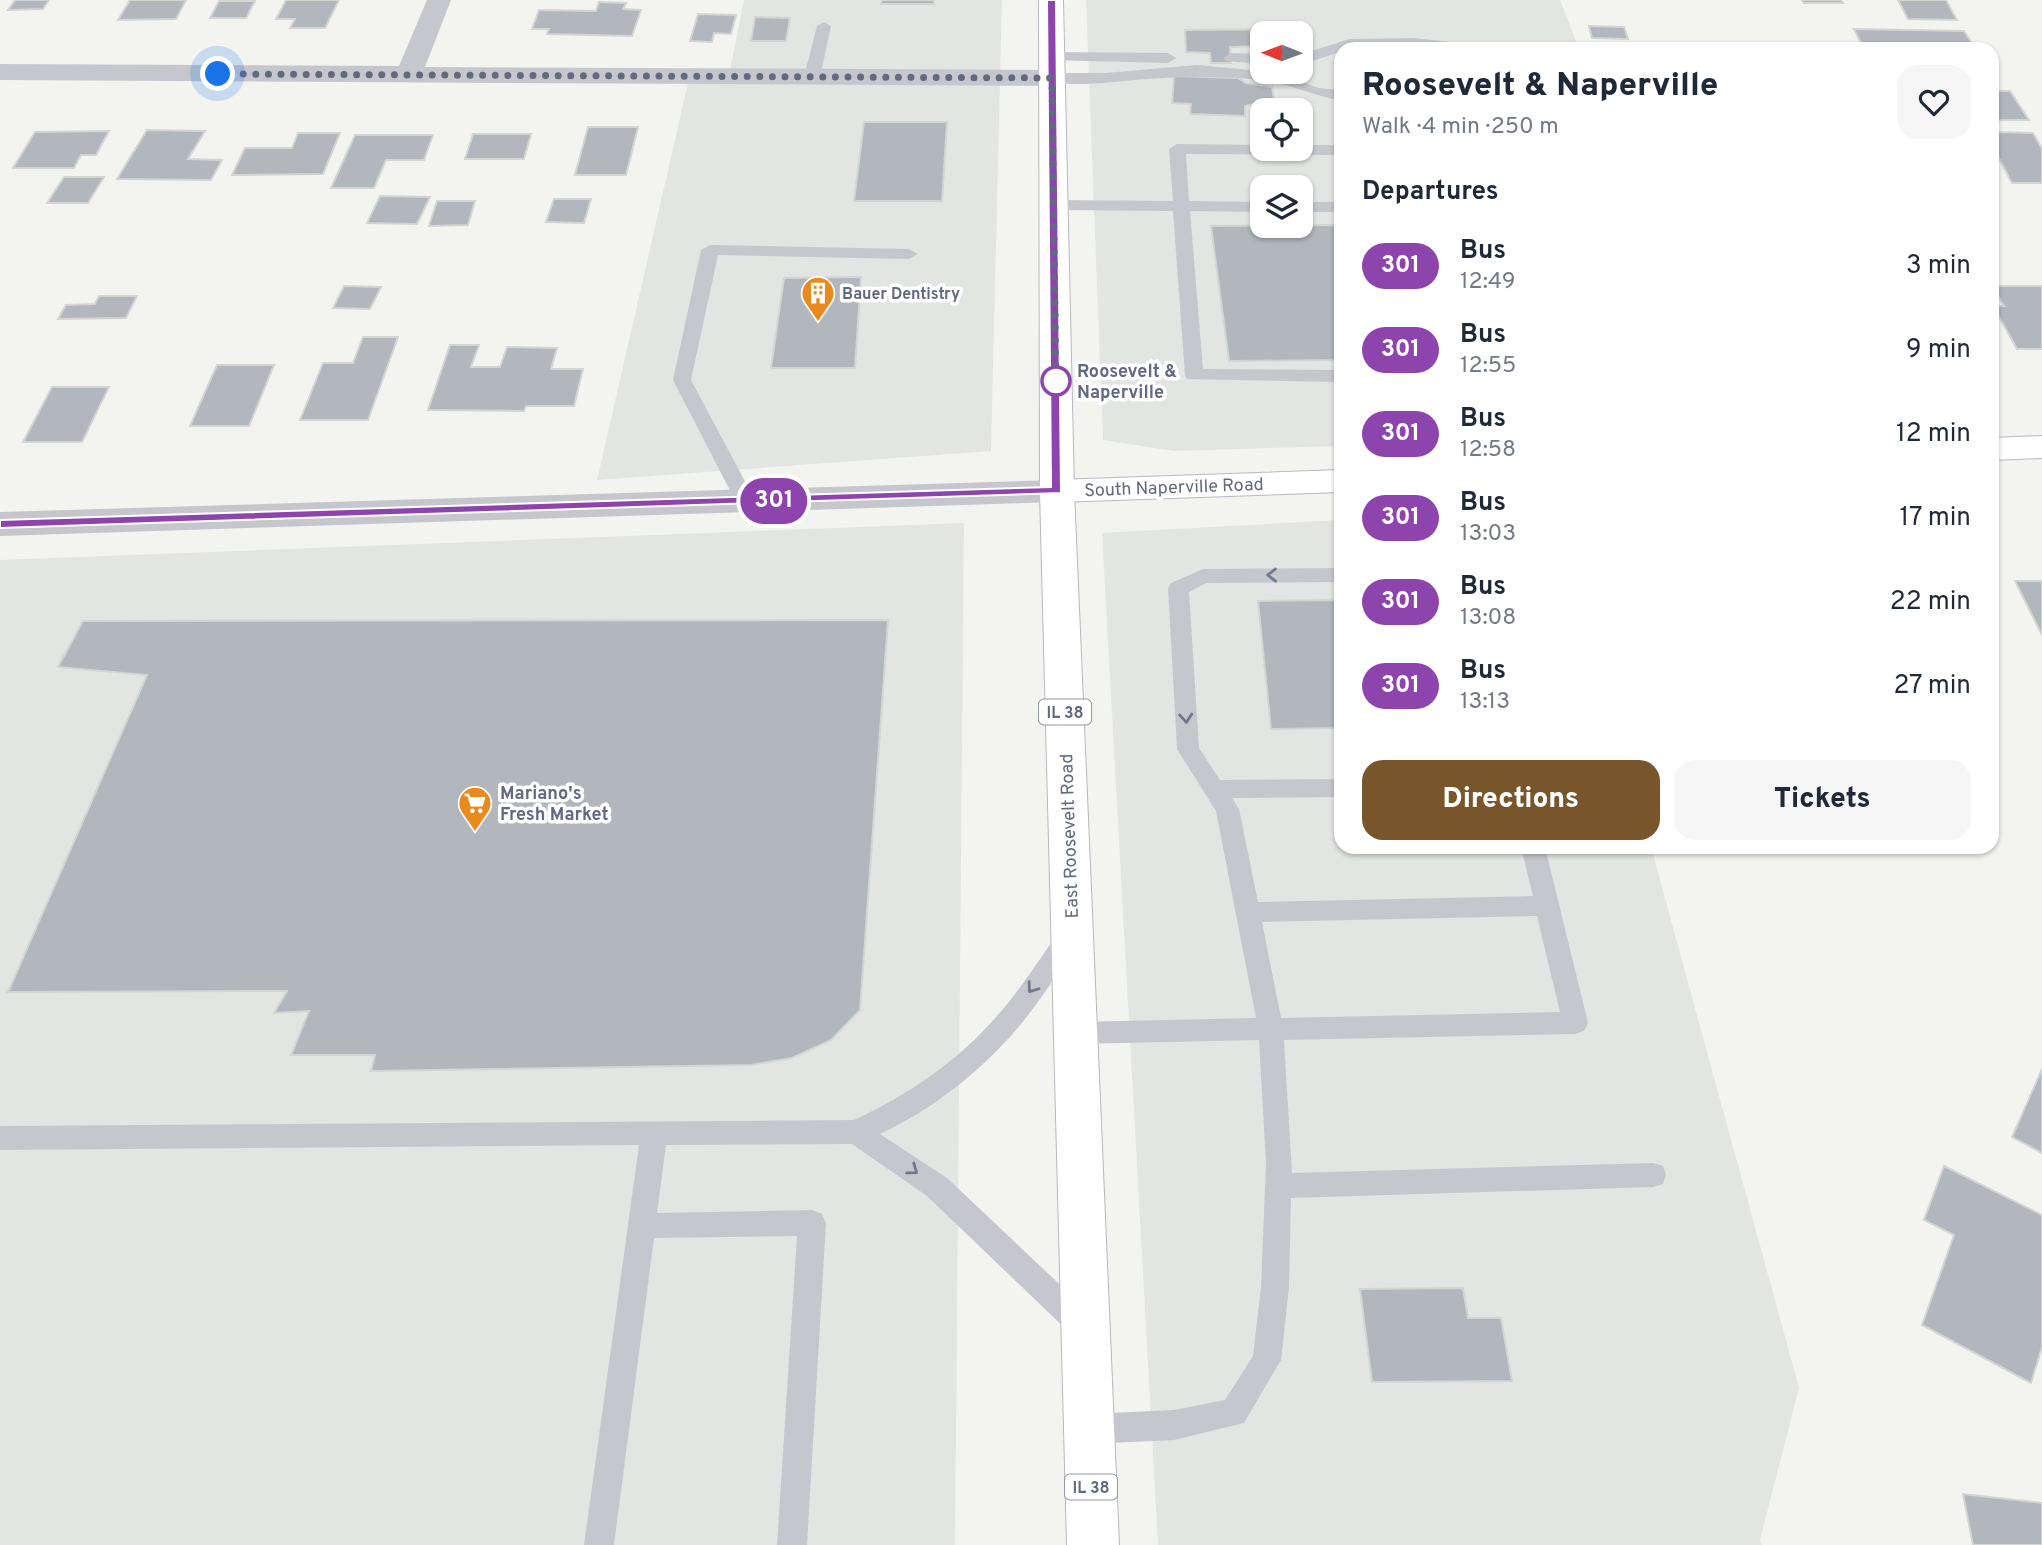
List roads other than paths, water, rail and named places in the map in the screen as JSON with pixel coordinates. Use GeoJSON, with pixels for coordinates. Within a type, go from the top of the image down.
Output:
{"type":"FeatureCollection","features":[{"type":"Feature","properties":{"kind":"main road","name":"East Roosevelt Road"},"geometry":{"type":"LineString","coordinates":[[1051,0],[1057,491],[1093,1545]]}},
{"type":"Feature","properties":{"kind":"main road"},"geometry":{"type":"LineString","coordinates":[[1999,449],[2042,447]]}},
{"type":"Feature","properties":{"kind":"main road","name":"South Naperville Road"},"geometry":{"type":"LineString","coordinates":[[1057,491],[1334,481]]}},
{"type":"Feature","properties":{"kind":"street"},"geometry":{"type":"LineString","coordinates":[[409,75],[439,0]]}},
{"type":"Feature","properties":{"kind":"street"},"geometry":{"type":"LineString","coordinates":[[0,72],[812,77],[1052,68]]}},
{"type":"Feature","properties":{"kind":"street","name":"South Naperville Road"},"geometry":{"type":"LineString","coordinates":[[2,528],[1057,491]]}},
{"type":"Feature","properties":{"kind":"lane"},"geometry":{"type":"LineString","coordinates":[[812,77],[824,26]]}},
{"type":"Feature","properties":{"kind":"lane"},"geometry":{"type":"LineString","coordinates":[[1313,56],[1334,49]]}},
{"type":"Feature","properties":{"kind":"lane"},"geometry":{"type":"LineString","coordinates":[[1052,68],[1210,58]]}},
{"type":"Feature","properties":{"kind":"lane"},"geometry":{"type":"LineString","coordinates":[[1231,58],[1250,59]]}},
{"type":"Feature","properties":{"kind":"lane"},"geometry":{"type":"LineString","coordinates":[[1052,68],[1105,78],[1197,70],[1273,77],[1317,92],[1334,94]]}},
{"type":"Feature","properties":{"kind":"lane"},"geometry":{"type":"LineString","coordinates":[[1334,150],[1177,149],[1194,375],[1334,376]]}},
{"type":"Feature","properties":{"kind":"lane"},"geometry":{"type":"LineString","coordinates":[[1053,205],[1250,207]]}},
{"type":"Feature","properties":{"kind":"lane"},"geometry":{"type":"LineString","coordinates":[[1313,207],[1334,207]]}},
{"type":"Feature","properties":{"kind":"lane"},"geometry":{"type":"LineString","coordinates":[[746,502],[682,380],[710,250],[909,254]]}},
{"type":"Feature","properties":{"kind":"lane"},"geometry":{"type":"LineString","coordinates":[[1089,1429],[1174,1425],[1234,1413],[1267,1360],[1275,1287],[1279,1164],[1271,1029],[1227,809],[1188,749],[1178,588],[1203,576],[1334,575]]}},
{"type":"Feature","properties":{"kind":"lane"},"geometry":{"type":"LineString","coordinates":[[1214,789],[1334,788]]}},
{"type":"Feature","properties":{"kind":"lane"},"geometry":{"type":"LineString","coordinates":[[1076,1033],[1575,1023],[1535,854]]}},
{"type":"Feature","properties":{"kind":"lane"},"geometry":{"type":"LineString","coordinates":[[1248,912],[1547,906]]}},
{"type":"Feature","properties":{"kind":"lane"},"geometry":{"type":"LineString","coordinates":[[0,1138],[856,1132],[893,1116],[960,1068],[1007,1023],[1072,933]]}},
{"type":"Feature","properties":{"kind":"lane"},"geometry":{"type":"LineString","coordinates":[[856,1132],[937,1187],[1086,1329]]}},
{"type":"Feature","properties":{"kind":"lane"},"geometry":{"type":"LineString","coordinates":[[599,1545],[654,1134]]}},
{"type":"Feature","properties":{"kind":"lane"},"geometry":{"type":"LineString","coordinates":[[1278,1186],[1653,1175]]}},
{"type":"Feature","properties":{"kind":"lane"},"geometry":{"type":"LineString","coordinates":[[642,1226],[812,1223],[792,1545]]}},
{"type":"Feature","properties":{"kind":"place","name":"Bauer Dentistry"},"geometry":{"type":"Point","coordinates":[818,323]}},
{"type":"Feature","properties":{"kind":"place","name":"Roosevelt & Naperville"},"geometry":{"type":"Point","coordinates":[1056,381]}},
{"type":"Feature","properties":{"kind":"place","name":"Mariano's Fresh Market"},"geometry":{"type":"Point","coordinates":[475,833]}}]}
